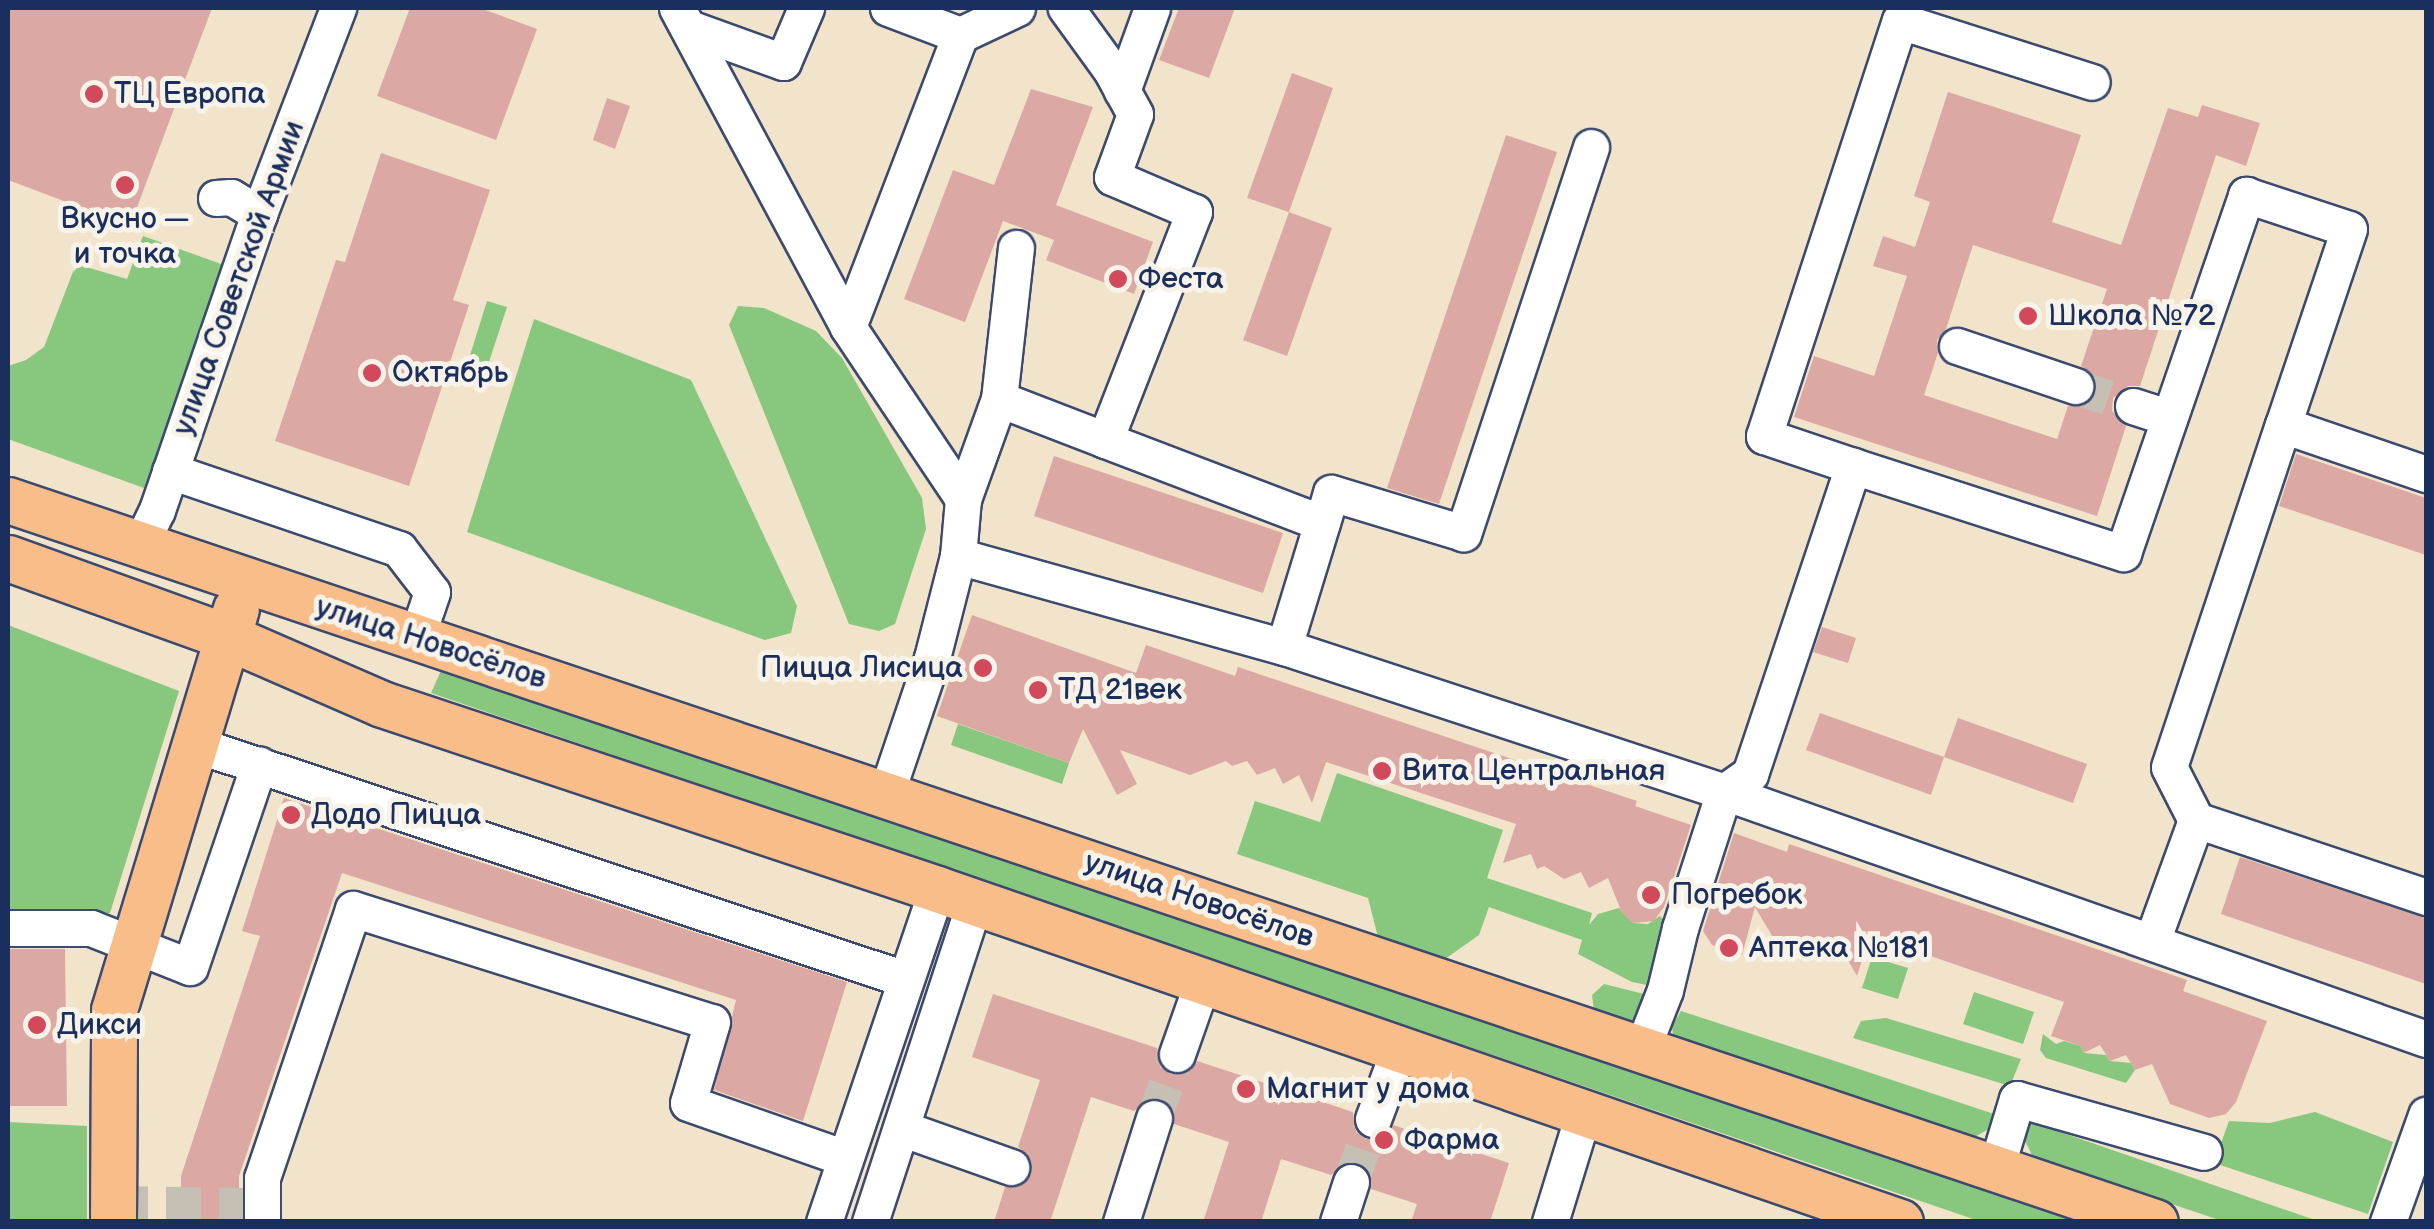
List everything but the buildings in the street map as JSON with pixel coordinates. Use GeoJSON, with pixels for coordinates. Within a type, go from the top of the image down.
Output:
{"type":"FeatureCollection","features":[{"type":"Feature","properties":{"kind":"main road","name":"улица Новосёлов"},"geometry":{"type":"LineString","coordinates":[[8,500],[242,582],[416,636],[2156,1222]]}},
{"type":"Feature","properties":{"kind":"main road"},"geometry":{"type":"LineString","coordinates":[[8,558],[230,638],[382,704],[955,896],[1900,1222]]}},
{"type":"Feature","properties":{"kind":"main road"},"geometry":{"type":"LineString","coordinates":[[113,1222],[114,1010],[230,638],[242,582]]}},
{"type":"Feature","properties":{"kind":"street","name":"улица Советской Армии"},"geometry":{"type":"LineString","coordinates":[[139,547],[338,8]]}},
{"type":"Feature","properties":{"kind":"street"},"geometry":{"type":"LineString","coordinates":[[683,18],[783,62],[806,8]]}},
{"type":"Feature","properties":{"kind":"street"},"geometry":{"type":"LineString","coordinates":[[888,8],[965,21],[1017,8]]}},
{"type":"Feature","properties":{"kind":"street"},"geometry":{"type":"LineString","coordinates":[[1066,8],[1135,114],[1112,177],[1194,212],[1104,440]]}},
{"type":"Feature","properties":{"kind":"street"},"geometry":{"type":"LineString","coordinates":[[1122,91],[1152,8]]}},
{"type":"Feature","properties":{"kind":"street"},"geometry":{"type":"LineString","coordinates":[[683,18],[848,327],[963,499]]}},
{"type":"Feature","properties":{"kind":"street"},"geometry":{"type":"LineString","coordinates":[[848,327],[965,21]]}},
{"type":"Feature","properties":{"kind":"street"},"geometry":{"type":"LineString","coordinates":[[2092,82],[1900,21],[1764,436],[2123,553],[2246,195],[2349,229],[2170,766],[2196,820],[2152,941]]}},
{"type":"Feature","properties":{"kind":"street"},"geometry":{"type":"LineString","coordinates":[[1284,647],[1331,493],[1463,533],[1591,147]]}},
{"type":"Feature","properties":{"kind":"street"},"geometry":{"type":"LineString","coordinates":[[216,198],[231,197],[259,214]]}},
{"type":"Feature","properties":{"kind":"street"},"geometry":{"type":"LineString","coordinates":[[886,794],[932,658],[958,556],[963,499],[999,399],[1016,248]]}},
{"type":"Feature","properties":{"kind":"street"},"geometry":{"type":"LineString","coordinates":[[1957,346],[2075,386]]}},
{"type":"Feature","properties":{"kind":"street"},"geometry":{"type":"LineString","coordinates":[[999,399],[1322,523]]}},
{"type":"Feature","properties":{"kind":"street"},"geometry":{"type":"LineString","coordinates":[[2133,406],[2169,418]]}},
{"type":"Feature","properties":{"kind":"street"},"geometry":{"type":"LineString","coordinates":[[2282,425],[2426,474]]}},
{"type":"Feature","properties":{"kind":"street"},"geometry":{"type":"LineString","coordinates":[[1642,1050],[1665,990],[1680,928],[1724,792],[1750,774],[1853,466]]}},
{"type":"Feature","properties":{"kind":"street"},"geometry":{"type":"LineString","coordinates":[[170,471],[399,550],[432,592],[416,636]]}},
{"type":"Feature","properties":{"kind":"street"},"geometry":{"type":"LineString","coordinates":[[958,556],[1284,647],[1724,792],[2426,1039]]}},
{"type":"Feature","properties":{"kind":"street"},"geometry":{"type":"LineString","coordinates":[[197,745],[905,979]]}},
{"type":"Feature","properties":{"kind":"street"},"geometry":{"type":"LineString","coordinates":[[8,928],[91,928],[190,967],[259,764]]}},
{"type":"Feature","properties":{"kind":"street"},"geometry":{"type":"LineString","coordinates":[[2196,820],[2426,896]]}},
{"type":"Feature","properties":{"kind":"street"},"geometry":{"type":"LineString","coordinates":[[824,1222],[905,979],[955,896]]}},
{"type":"Feature","properties":{"kind":"street"},"geometry":{"type":"LineString","coordinates":[[870,1222],[901,1128],[955,896]]}},
{"type":"Feature","properties":{"kind":"street"},"geometry":{"type":"LineString","coordinates":[[262,1222],[262,1178],[353,909],[712,1022],[688,1103],[845,1158]]}},
{"type":"Feature","properties":{"kind":"street"},"geometry":{"type":"LineString","coordinates":[[1176,1054],[1202,982]]}},
{"type":"Feature","properties":{"kind":"street"},"geometry":{"type":"LineString","coordinates":[[1374,1119],[1399,1050]]}},
{"type":"Feature","properties":{"kind":"street"},"geometry":{"type":"LineString","coordinates":[[1996,1168],[2018,1099],[2204,1152]]}},
{"type":"Feature","properties":{"kind":"street"},"geometry":{"type":"LineString","coordinates":[[1550,1222],[1583,1115]]}},
{"type":"Feature","properties":{"kind":"street"},"geometry":{"type":"LineString","coordinates":[[2388,1222],[2426,1115]]}},
{"type":"Feature","properties":{"kind":"street"},"geometry":{"type":"LineString","coordinates":[[1121,1222],[1154,1118]]}},
{"type":"Feature","properties":{"kind":"street"},"geometry":{"type":"LineString","coordinates":[[901,1128],[1011,1168]]}},
{"type":"Feature","properties":{"kind":"street"},"geometry":{"type":"LineString","coordinates":[[1338,1222],[1351,1182]]}},
{"type":"Feature","properties":{"kind":"green space"},"geometry":{"type":"Polygon","coordinates":[[[143,236],[224,265],[144,488],[8,439],[8,366],[26,360],[44,347],[76,264],[127,279],[143,236]]]}},
{"type":"Feature","properties":{"kind":"green space"},"geometry":{"type":"Polygon","coordinates":[[[487,301],[507,307],[486,371],[467,365],[487,301]]]}},
{"type":"Feature","properties":{"kind":"green space"},"geometry":{"type":"Polygon","coordinates":[[[738,306],[764,308],[816,331],[842,358],[922,498],[926,529],[895,624],[879,631],[849,624],[729,325],[738,306]]]}},
{"type":"Feature","properties":{"kind":"green space"},"geometry":{"type":"Polygon","coordinates":[[[534,319],[691,380],[797,606],[791,633],[765,640],[467,532],[534,319]]]}},
{"type":"Feature","properties":{"kind":"green space"},"geometry":{"type":"Polygon","coordinates":[[[8,625],[179,691],[110,913],[8,913],[8,625]]]}},
{"type":"Feature","properties":{"kind":"green space"},"geometry":{"type":"Polygon","coordinates":[[[444,664],[2101,1221],[1979,1221],[431,693],[444,664]]]}},
{"type":"Feature","properties":{"kind":"green space"},"geometry":{"type":"Polygon","coordinates":[[[958,724],[1069,763],[1062,784],[951,745],[958,724]]]}},
{"type":"Feature","properties":{"kind":"green space"},"geometry":{"type":"Polygon","coordinates":[[[1337,773],[1503,830],[1487,878],[1592,913],[1589,925],[1598,914],[1619,908],[1633,923],[1648,924],[1660,916],[1672,929],[1660,978],[1647,985],[1632,982],[1578,954],[1582,940],[1489,907],[1479,935],[1438,964],[1380,945],[1368,898],[1237,854],[1255,801],[1320,822],[1337,773]]]}},
{"type":"Feature","properties":{"kind":"green space"},"geometry":{"type":"Polygon","coordinates":[[[1872,957],[1908,968],[1898,999],[1862,988],[1872,957]]]}},
{"type":"Feature","properties":{"kind":"green space"},"geometry":{"type":"Polygon","coordinates":[[[1604,984],[1644,994],[1649,1001],[1635,1022],[1594,1011],[1592,995],[1604,984]]]}},
{"type":"Feature","properties":{"kind":"green space"},"geometry":{"type":"Polygon","coordinates":[[[1974,992],[2034,1012],[2023,1044],[1963,1024],[1974,992]]]}},
{"type":"Feature","properties":{"kind":"green space"},"geometry":{"type":"Polygon","coordinates":[[[1681,1011],[2000,1116],[1996,1125],[1971,1139],[1673,1036],[1672,1026],[1681,1011]]]}},
{"type":"Feature","properties":{"kind":"green space"},"geometry":{"type":"Polygon","coordinates":[[[1886,1018],[2021,1059],[2010,1086],[1853,1038],[1861,1021],[1886,1018]]]}},
{"type":"Feature","properties":{"kind":"green space"},"geometry":{"type":"Polygon","coordinates":[[[2043,1034],[2056,1044],[2064,1041],[2081,1046],[2084,1053],[2131,1063],[2135,1070],[2126,1083],[2046,1058],[2040,1050],[2043,1034]]]}},
{"type":"Feature","properties":{"kind":"green space"},"geometry":{"type":"Polygon","coordinates":[[[2315,1112],[2393,1142],[2368,1214],[2214,1163],[2229,1121],[2270,1123],[2315,1112]]]}},
{"type":"Feature","properties":{"kind":"green space"},"geometry":{"type":"Polygon","coordinates":[[[8,1122],[87,1126],[87,1221],[8,1221],[8,1122]]]}},
{"type":"Feature","properties":{"kind":"green space"},"geometry":{"type":"Polygon","coordinates":[[[2031,1122],[2318,1221],[2222,1221],[2033,1157],[2024,1139],[2031,1122]]]}},
{"type":"Feature","properties":{"kind":"tunnel"},"geometry":{"type":"LineString","coordinates":[[2075,386],[2133,406]]}},
{"type":"Feature","properties":{"kind":"tunnel"},"geometry":{"type":"LineString","coordinates":[[1154,1118],[1177,1054]]}},
{"type":"Feature","properties":{"kind":"tunnel"},"geometry":{"type":"LineString","coordinates":[[1351,1182],[1373,1119]]}},
{"type":"Feature","properties":{"kind":"tunnel"},"geometry":{"type":"LineString","coordinates":[[113,1203],[262,1205]]}},
{"type":"Feature","properties":{"kind":"place","name":"ТЦ Европа"},"geometry":{"type":"Point","coordinates":[94,94]}},
{"type":"Feature","properties":{"kind":"place","name":"Вкусно — и точка"},"geometry":{"type":"Point","coordinates":[125,185]}},
{"type":"Feature","properties":{"kind":"place","name":"Феста"},"geometry":{"type":"Point","coordinates":[1118,279]}},
{"type":"Feature","properties":{"kind":"place","name":"Школа №72"},"geometry":{"type":"Point","coordinates":[2028,316]}},
{"type":"Feature","properties":{"kind":"place","name":"Октябрь"},"geometry":{"type":"Point","coordinates":[372,373]}},
{"type":"Feature","properties":{"kind":"place","name":"Пицца Лисица"},"geometry":{"type":"Point","coordinates":[983,668]}},
{"type":"Feature","properties":{"kind":"place","name":"ТД 21век"},"geometry":{"type":"Point","coordinates":[1038,690]}},
{"type":"Feature","properties":{"kind":"place","name":"Вита Центральная"},"geometry":{"type":"Point","coordinates":[1382,771]}},
{"type":"Feature","properties":{"kind":"place","name":"Додо Пицца"},"geometry":{"type":"Point","coordinates":[291,815]}},
{"type":"Feature","properties":{"kind":"place","name":"Погребок"},"geometry":{"type":"Point","coordinates":[1651,895]}},
{"type":"Feature","properties":{"kind":"place","name":"Аптека №181"},"geometry":{"type":"Point","coordinates":[1729,948]}},
{"type":"Feature","properties":{"kind":"place","name":"Дикси"},"geometry":{"type":"Point","coordinates":[37,1025]}},
{"type":"Feature","properties":{"kind":"place","name":"Магнит у дома"},"geometry":{"type":"Point","coordinates":[1246,1089]}},
{"type":"Feature","properties":{"kind":"place","name":"Фарма"},"geometry":{"type":"Point","coordinates":[1384,1140]}}]}
